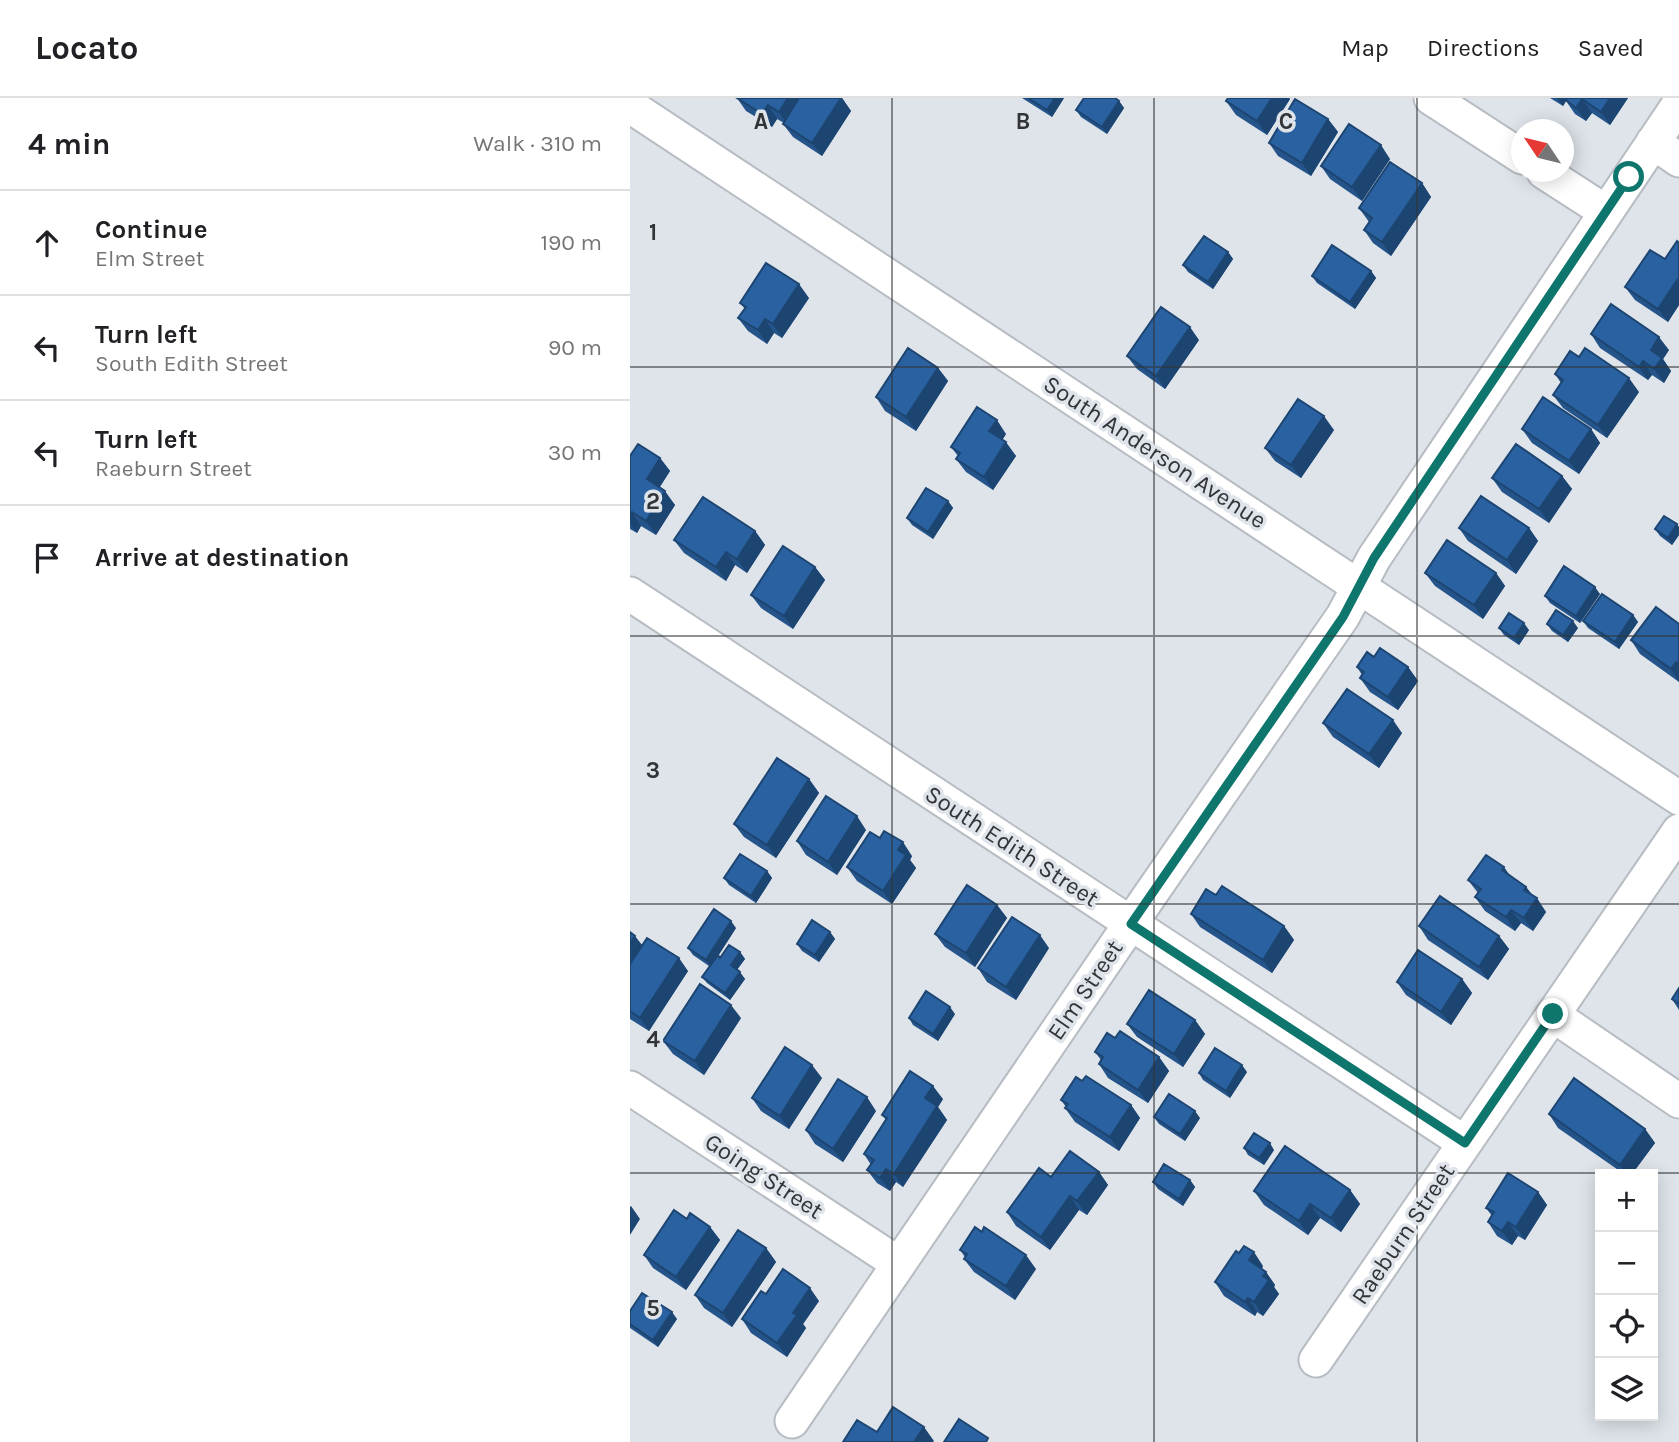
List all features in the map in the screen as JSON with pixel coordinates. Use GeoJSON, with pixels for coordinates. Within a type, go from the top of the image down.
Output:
{"type":"FeatureCollection","features":[{"type":"Feature","properties":{"kind":"street"},"geometry":{"type":"LineString","coordinates":[[1431,98],[1511,150]]}},
{"type":"Feature","properties":{"kind":"street","name":"Elm Street"},"geometry":{"type":"LineString","coordinates":[[792,1421],[1343,617],[1374,558],[1606,212],[1666,151],[1679,104]]}},
{"type":"Feature","properties":{"kind":"street","name":"South Anderson Avenue"},"geometry":{"type":"LineString","coordinates":[[630,106],[1679,798]]}},
{"type":"Feature","properties":{"kind":"street"},"geometry":{"type":"LineString","coordinates":[[1560,182],[1606,212]]}},
{"type":"Feature","properties":{"kind":"street","name":"South Edith Street"},"geometry":{"type":"LineString","coordinates":[[630,594],[1465,1143]]}},
{"type":"Feature","properties":{"kind":"street","name":"Raeburn Street"},"geometry":{"type":"LineString","coordinates":[[1316,1360],[1679,831]]}},
{"type":"Feature","properties":{"kind":"street"},"geometry":{"type":"LineString","coordinates":[[1553,1014],[1679,1101]]}},
{"type":"Feature","properties":{"kind":"street","name":"Going Street"},"geometry":{"type":"LineString","coordinates":[[630,1088],[899,1264]]}},
{"type":"Feature","properties":{"kind":"building"},"geometry":{"type":"Polygon","coordinates":[[[737,98],[788,98],[779,112],[768,105],[762,114],[737,98]]]}},
{"type":"Feature","properties":{"kind":"building"},"geometry":{"type":"Polygon","coordinates":[[[799,98],[841,98],[812,143],[783,124],[799,98]]]}},
{"type":"Feature","properties":{"kind":"building"},"geometry":{"type":"Polygon","coordinates":[[[1028,98],[1055,98],[1047,110],[1028,98]]]}},
{"type":"Feature","properties":{"kind":"building"},"geometry":{"type":"Polygon","coordinates":[[[1084,98],[1115,98],[1119,101],[1102,127],[1076,110],[1084,98]]]}},
{"type":"Feature","properties":{"kind":"building"},"geometry":{"type":"Polygon","coordinates":[[[1228,98],[1272,98],[1257,121],[1226,101],[1228,98]]]}},
{"type":"Feature","properties":{"kind":"building"},"geometry":{"type":"Polygon","coordinates":[[[1567,98],[1610,98],[1601,112],[1582,99],[1576,108],[1567,98]]]}},
{"type":"Feature","properties":{"kind":"building"},"geometry":{"type":"Polygon","coordinates":[[[1295,99],[1328,119],[1302,163],[1269,143],[1295,99]]]}},
{"type":"Feature","properties":{"kind":"building"},"geometry":{"type":"Polygon","coordinates":[[[1349,124],[1381,145],[1352,187],[1321,166],[1349,124]]]}},
{"type":"Feature","properties":{"kind":"building"},"geometry":{"type":"Polygon","coordinates":[[[1390,162],[1422,183],[1382,242],[1364,230],[1372,218],[1359,208],[1390,162]]]}},
{"type":"Feature","properties":{"kind":"building"},"geometry":{"type":"Polygon","coordinates":[[[1204,236],[1228,252],[1208,282],[1183,265],[1204,236]]]}},
{"type":"Feature","properties":{"kind":"building"},"geometry":{"type":"Polygon","coordinates":[[[1677,241],[1679,281],[1677,280],[1658,309],[1625,287],[1650,250],[1665,259],[1677,241]]]}},
{"type":"Feature","properties":{"kind":"building"},"geometry":{"type":"Polygon","coordinates":[[[1332,245],[1371,271],[1350,302],[1312,276],[1332,245]]]}},
{"type":"Feature","properties":{"kind":"building"},"geometry":{"type":"Polygon","coordinates":[[[766,263],[799,284],[773,324],[765,319],[758,330],[738,318],[746,307],[740,303],[766,263]]]}},
{"type":"Feature","properties":{"kind":"building"},"geometry":{"type":"Polygon","coordinates":[[[1611,304],[1659,337],[1651,350],[1662,358],[1654,369],[1643,361],[1639,367],[1591,334],[1611,304]]]}},
{"type":"Feature","properties":{"kind":"building"},"geometry":{"type":"Polygon","coordinates":[[[1161,307],[1190,327],[1156,376],[1127,356],[1161,307]]]}},
{"type":"Feature","properties":{"kind":"building"},"geometry":{"type":"Polygon","coordinates":[[[908,348],[938,368],[906,417],[876,397],[908,348]]]}},
{"type":"Feature","properties":{"kind":"building"},"geometry":{"type":"Polygon","coordinates":[[[1585,348],[1629,378],[1598,425],[1553,395],[1563,380],[1555,374],[1570,351],[1579,357],[1585,348]]]}},
{"type":"Feature","properties":{"kind":"building"},"geometry":{"type":"Polygon","coordinates":[[[1543,397],[1591,429],[1569,461],[1522,429],[1543,397]]]}},
{"type":"Feature","properties":{"kind":"building"},"geometry":{"type":"Polygon","coordinates":[[[1298,399],[1324,416],[1291,465],[1265,448],[1298,399]]]}},
{"type":"Feature","properties":{"kind":"building"},"geometry":{"type":"Polygon","coordinates":[[[977,407],[997,420],[989,431],[1006,442],[984,477],[956,459],[960,453],[951,447],[977,407]]]}},
{"type":"Feature","properties":{"kind":"building"},"geometry":{"type":"Polygon","coordinates":[[[638,444],[660,458],[647,479],[665,491],[646,521],[632,512],[630,515],[630,456],[638,444]]]}},
{"type":"Feature","properties":{"kind":"building"},"geometry":{"type":"Polygon","coordinates":[[[1516,444],[1562,476],[1539,509],[1492,478],[1516,444]]]}},
{"type":"Feature","properties":{"kind":"building"},"geometry":{"type":"Polygon","coordinates":[[[926,488],[948,501],[928,532],[907,518],[926,488]]]}},
{"type":"Feature","properties":{"kind":"building"},"geometry":{"type":"Polygon","coordinates":[[[1481,496],[1529,528],[1507,560],[1459,528],[1481,496]]]}},
{"type":"Feature","properties":{"kind":"building"},"geometry":{"type":"Polygon","coordinates":[[[703,497],[755,531],[737,559],[726,552],[716,567],[674,540],[703,497]]]}},
{"type":"Feature","properties":{"kind":"building"},"geometry":{"type":"Polygon","coordinates":[[[1664,516],[1677,524],[1668,538],[1655,529],[1664,516]]]}},
{"type":"Feature","properties":{"kind":"building"},"geometry":{"type":"Polygon","coordinates":[[[1447,540],[1496,573],[1474,605],[1425,573],[1447,540]]]}},
{"type":"Feature","properties":{"kind":"building"},"geometry":{"type":"Polygon","coordinates":[[[783,546],[815,567],[784,616],[751,595],[783,546]]]}},
{"type":"Feature","properties":{"kind":"building"},"geometry":{"type":"Polygon","coordinates":[[[1564,566],[1595,587],[1576,616],[1545,596],[1564,566]]]}},
{"type":"Feature","properties":{"kind":"building"},"geometry":{"type":"Polygon","coordinates":[[[1602,594],[1633,615],[1615,642],[1583,621],[1602,594]]]}},
{"type":"Feature","properties":{"kind":"building"},"geometry":{"type":"Polygon","coordinates":[[[1656,607],[1679,624],[1679,664],[1676,662],[1671,669],[1631,640],[1656,607]]]}},
{"type":"Feature","properties":{"kind":"building"},"geometry":{"type":"Polygon","coordinates":[[[1556,610],[1573,621],[1563,635],[1547,624],[1556,610]]]}},
{"type":"Feature","properties":{"kind":"building"},"geometry":{"type":"Polygon","coordinates":[[[1509,613],[1524,623],[1514,638],[1499,628],[1509,613]]]}},
{"type":"Feature","properties":{"kind":"building"},"geometry":{"type":"Polygon","coordinates":[[[1380,648],[1408,667],[1388,697],[1360,678],[1364,672],[1357,667],[1367,652],[1374,657],[1380,648]]]}},
{"type":"Feature","properties":{"kind":"building"},"geometry":{"type":"Polygon","coordinates":[[[1347,689],[1393,720],[1369,754],[1323,723],[1347,689]]]}},
{"type":"Feature","properties":{"kind":"building"},"geometry":{"type":"Polygon","coordinates":[[[777,758],[809,779],[767,845],[734,824],[777,758]]]}},
{"type":"Feature","properties":{"kind":"building"},"geometry":{"type":"Polygon","coordinates":[[[826,796],[857,816],[828,862],[797,841],[826,796]]]}},
{"type":"Feature","properties":{"kind":"building"},"geometry":{"type":"Polygon","coordinates":[[[884,831],[903,842],[898,850],[906,855],[883,891],[847,867],[870,832],[880,838],[884,831]]]}},
{"type":"Feature","properties":{"kind":"building"},"geometry":{"type":"Polygon","coordinates":[[[740,854],[767,871],[751,896],[724,878],[740,854]]]}},
{"type":"Feature","properties":{"kind":"building"},"geometry":{"type":"Polygon","coordinates":[[[1486,855],[1504,867],[1502,870],[1537,898],[1524,918],[1511,910],[1506,917],[1475,897],[1481,889],[1468,880],[1486,855]]]}},
{"type":"Feature","properties":{"kind":"building"},"geometry":{"type":"Polygon","coordinates":[[[967,885],[997,905],[966,953],[935,934],[967,885]]]}},
{"type":"Feature","properties":{"kind":"building"},"geometry":{"type":"Polygon","coordinates":[[[1222,886],[1284,926],[1263,960],[1191,914],[1206,889],[1216,895],[1222,886]]]}},
{"type":"Feature","properties":{"kind":"building"},"geometry":{"type":"Polygon","coordinates":[[[1440,896],[1499,936],[1479,967],[1419,926],[1440,896]]]}},
{"type":"Feature","properties":{"kind":"building"},"geometry":{"type":"Polygon","coordinates":[[[714,909],[731,921],[706,960],[688,948],[714,909]]]}},
{"type":"Feature","properties":{"kind":"building"},"geometry":{"type":"Polygon","coordinates":[[[1012,917],[1040,935],[1006,987],[978,968],[1012,917]]]}},
{"type":"Feature","properties":{"kind":"building"},"geometry":{"type":"Polygon","coordinates":[[[812,920],[830,932],[815,955],[797,944],[812,920]]]}},
{"type":"Feature","properties":{"kind":"building"},"geometry":{"type":"Polygon","coordinates":[[[647,938],[679,958],[640,1018],[630,1011],[630,964],[647,938]]]}},
{"type":"Feature","properties":{"kind":"building"},"geometry":{"type":"Polygon","coordinates":[[[729,945],[740,952],[731,965],[740,972],[725,993],[702,977],[729,945]]]}},
{"type":"Feature","properties":{"kind":"building"},"geometry":{"type":"Polygon","coordinates":[[[1418,950],[1462,979],[1441,1012],[1397,982],[1418,950]]]}},
{"type":"Feature","properties":{"kind":"building"},"geometry":{"type":"Polygon","coordinates":[[[700,984],[731,1005],[695,1061],[663,1041],[700,984]]]}},
{"type":"Feature","properties":{"kind":"building"},"geometry":{"type":"Polygon","coordinates":[[[1679,988],[1679,1004],[1672,999],[1679,988]]]}},
{"type":"Feature","properties":{"kind":"building"},"geometry":{"type":"Polygon","coordinates":[[[1149,990],[1195,1020],[1174,1054],[1127,1024],[1149,990]]]}},
{"type":"Feature","properties":{"kind":"building"},"geometry":{"type":"Polygon","coordinates":[[[926,991],[950,1007],[933,1034],[909,1018],[926,991]]]}},
{"type":"Feature","properties":{"kind":"building"},"geometry":{"type":"Polygon","coordinates":[[[1120,1031],[1159,1057],[1138,1090],[1099,1064],[1103,1057],[1095,1052],[1107,1033],[1115,1038],[1120,1031]]]}},
{"type":"Feature","properties":{"kind":"building"},"geometry":{"type":"Polygon","coordinates":[[[785,1047],[812,1065],[780,1116],[752,1098],[785,1047]]]}},
{"type":"Feature","properties":{"kind":"building"},"geometry":{"type":"Polygon","coordinates":[[[1215,1048],[1242,1065],[1226,1091],[1199,1073],[1215,1048]]]}},
{"type":"Feature","properties":{"kind":"building"},"geometry":{"type":"Polygon","coordinates":[[[910,1071],[933,1086],[925,1098],[937,1106],[894,1174],[886,1169],[880,1178],[867,1170],[874,1160],[864,1154],[887,1118],[882,1115],[910,1071]]]}},
{"type":"Feature","properties":{"kind":"building"},"geometry":{"type":"Polygon","coordinates":[[[1086,1076],[1131,1105],[1110,1137],[1065,1108],[1068,1104],[1061,1100],[1076,1077],[1082,1081],[1086,1076]]]}},
{"type":"Feature","properties":{"kind":"building"},"geometry":{"type":"Polygon","coordinates":[[[1574,1078],[1645,1129],[1620,1165],[1549,1114],[1574,1078]]]}},
{"type":"Feature","properties":{"kind":"building"},"geometry":{"type":"Polygon","coordinates":[[[838,1079],[867,1097],[833,1149],[806,1130],[838,1079]]]}},
{"type":"Feature","properties":{"kind":"building"},"geometry":{"type":"Polygon","coordinates":[[[1169,1094],[1195,1111],[1180,1134],[1154,1117],[1169,1094]]]}},
{"type":"Feature","properties":{"kind":"building"},"geometry":{"type":"Polygon","coordinates":[[[1254,1133],[1270,1143],[1259,1158],[1244,1148],[1254,1133]]]}},
{"type":"Feature","properties":{"kind":"building"},"geometry":{"type":"Polygon","coordinates":[[[1285,1146],[1350,1190],[1331,1218],[1310,1204],[1299,1221],[1254,1191],[1285,1146]]]}},
{"type":"Feature","properties":{"kind":"building"},"geometry":{"type":"Polygon","coordinates":[[[1070,1151],[1099,1172],[1077,1201],[1070,1196],[1041,1237],[1007,1212],[1039,1168],[1051,1177],[1070,1151]]]}},
{"type":"Feature","properties":{"kind":"building"},"geometry":{"type":"Polygon","coordinates":[[[1164,1164],[1190,1180],[1179,1199],[1153,1182],[1164,1164]]]}},
{"type":"Feature","properties":{"kind":"building"},"geometry":{"type":"Polygon","coordinates":[[[1508,1173],[1538,1192],[1516,1227],[1508,1222],[1502,1231],[1488,1222],[1494,1212],[1486,1208],[1508,1173]]]}},
{"type":"Feature","properties":{"kind":"building"},"geometry":{"type":"Polygon","coordinates":[[[674,1210],[687,1219],[690,1213],[710,1227],[676,1277],[644,1255],[674,1210]]]}},
{"type":"Feature","properties":{"kind":"building"},"geometry":{"type":"Polygon","coordinates":[[[975,1227],[982,1232],[984,1227],[1026,1255],[1006,1286],[964,1259],[967,1254],[960,1250],[975,1227]]]}},
{"type":"Feature","properties":{"kind":"building"},"geometry":{"type":"Polygon","coordinates":[[[738,1230],[766,1248],[723,1313],[695,1295],[738,1230]]]}},
{"type":"Feature","properties":{"kind":"building"},"geometry":{"type":"Polygon","coordinates":[[[1244,1246],[1254,1252],[1249,1260],[1266,1272],[1263,1276],[1269,1280],[1254,1302],[1248,1298],[1245,1302],[1215,1282],[1236,1251],[1239,1253],[1244,1246]]]}},
{"type":"Feature","properties":{"kind":"building"},"geometry":{"type":"Polygon","coordinates":[[[783,1269],[810,1288],[793,1313],[797,1315],[777,1343],[742,1319],[761,1291],[766,1294],[783,1269]]]}},
{"type":"Feature","properties":{"kind":"building"},"geometry":{"type":"Polygon","coordinates":[[[642,1293],[672,1312],[653,1340],[630,1324],[630,1311],[642,1293]]]}},
{"type":"Feature","properties":{"kind":"building"},"geometry":{"type":"Polygon","coordinates":[[[893,1407],[924,1427],[914,1442],[843,1442],[857,1420],[877,1432],[893,1407]]]}},
{"type":"Feature","properties":{"kind":"building"},"geometry":{"type":"Polygon","coordinates":[[[959,1419],[988,1438],[986,1442],[944,1442],[959,1419]]]}},
{"type":"Feature","properties":{"kind":"route"},"geometry":{"type":"LineString","coordinates":[[1553,1014],[1465,1143],[1131,924],[1343,617],[1374,558],[1629,177]]}}]}
